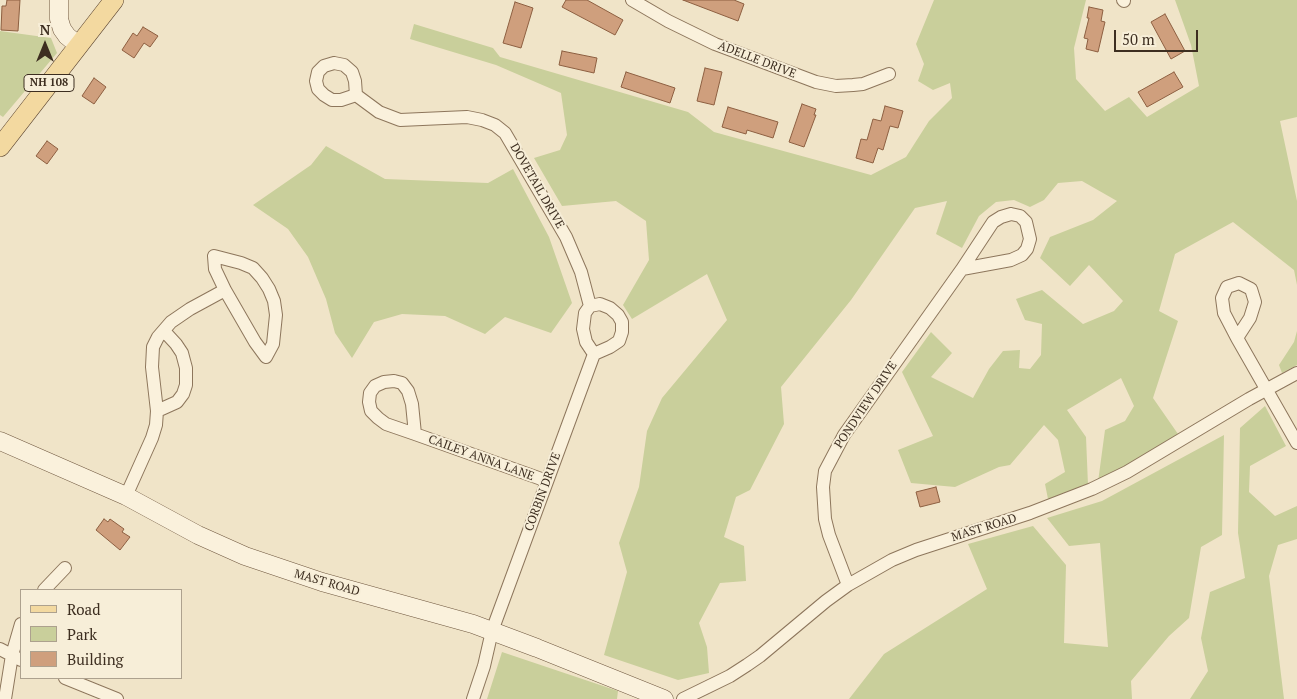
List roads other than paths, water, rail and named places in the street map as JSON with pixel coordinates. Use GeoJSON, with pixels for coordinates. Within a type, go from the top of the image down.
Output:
{"type":"FeatureCollection","features":[{"type":"Feature","properties":{"kind":"main road","name":"NH 108"},"geometry":{"type":"LineString","coordinates":[[0,147],[114,0]]}},
{"type":"Feature","properties":{"kind":"street"},"geometry":{"type":"LineString","coordinates":[[59,0],[59,19],[62,28],[67,36],[78,45]]}},
{"type":"Feature","properties":{"kind":"street","name":"ADELLE DRIVE"},"geometry":{"type":"LineString","coordinates":[[632,0],[668,21],[715,44],[816,82],[836,86],[863,84],[888,74]]}},
{"type":"Feature","properties":{"kind":"street","name":"DOVETAIL DRIVE"},"geometry":{"type":"LineString","coordinates":[[356,95],[378,112],[400,120],[467,117],[495,125],[505,133],[566,237],[581,272],[590,306]]}},
{"type":"Feature","properties":{"kind":"street","name":"PONDVIEW DRIVE"},"geometry":{"type":"LineString","coordinates":[[848,585],[829,535],[823,487],[825,471],[844,435],[962,269],[993,222],[1011,214],[1020,216],[1026,222],[1030,239],[1027,249],[1022,255],[1011,260],[962,269]]}},
{"type":"Feature","properties":{"kind":"street"},"geometry":{"type":"LineString","coordinates":[[214,256],[253,268],[269,288],[274,301],[276,315],[273,344],[266,358],[255,342],[225,290],[215,269],[214,256]]}},
{"type":"Feature","properties":{"kind":"street"},"geometry":{"type":"LineString","coordinates":[[126,496],[152,438],[157,411],[152,356],[154,346],[164,331],[180,315],[225,290]]}},
{"type":"Feature","properties":{"kind":"street"},"geometry":{"type":"LineString","coordinates":[[600,304],[610,308],[618,315],[622,322],[622,332],[619,341],[610,348],[594,354],[586,342],[583,329],[585,313],[590,306],[600,304]]}},
{"type":"Feature","properties":{"kind":"street"},"geometry":{"type":"LineString","coordinates":[[157,411],[177,402],[183,394],[186,384],[186,368],[182,353],[164,331]]}},
{"type":"Feature","properties":{"kind":"street"},"geometry":{"type":"LineString","coordinates":[[1237,338],[1297,443]]}},
{"type":"Feature","properties":{"kind":"street","name":"CORBIN DRIVE"},"geometry":{"type":"LineString","coordinates":[[472,699],[484,666],[492,631],[594,354]]}},
{"type":"Feature","properties":{"kind":"street","name":"MAST ROAD"},"geometry":{"type":"LineString","coordinates":[[683,699],[730,676],[760,656],[804,618],[848,585],[892,560],[916,550],[1030,513],[1092,489],[1127,472],[1297,373]]}},
{"type":"Feature","properties":{"kind":"street","name":"CAILEY ANNA LANE"},"geometry":{"type":"LineString","coordinates":[[415,434],[412,404],[408,391],[402,383],[394,381],[384,382],[375,386],[370,393],[371,411],[386,424],[547,482]]}},
{"type":"Feature","properties":{"kind":"street","name":"MAST ROAD"},"geometry":{"type":"LineString","coordinates":[[0,441],[126,496],[212,542],[261,562],[322,582],[473,624],[664,699]]}},
{"type":"Feature","properties":{"kind":"street"},"geometry":{"type":"LineString","coordinates":[[45,589],[64,568]]}},
{"type":"Feature","properties":{"kind":"street"},"geometry":{"type":"LineString","coordinates":[[5,699],[17,658],[20,632]]}},
{"type":"Feature","properties":{"kind":"street"},"geometry":{"type":"LineString","coordinates":[[0,649],[17,658]]}},
{"type":"Feature","properties":{"kind":"street"},"geometry":{"type":"LineString","coordinates":[[67,679],[117,699]]}}]}
